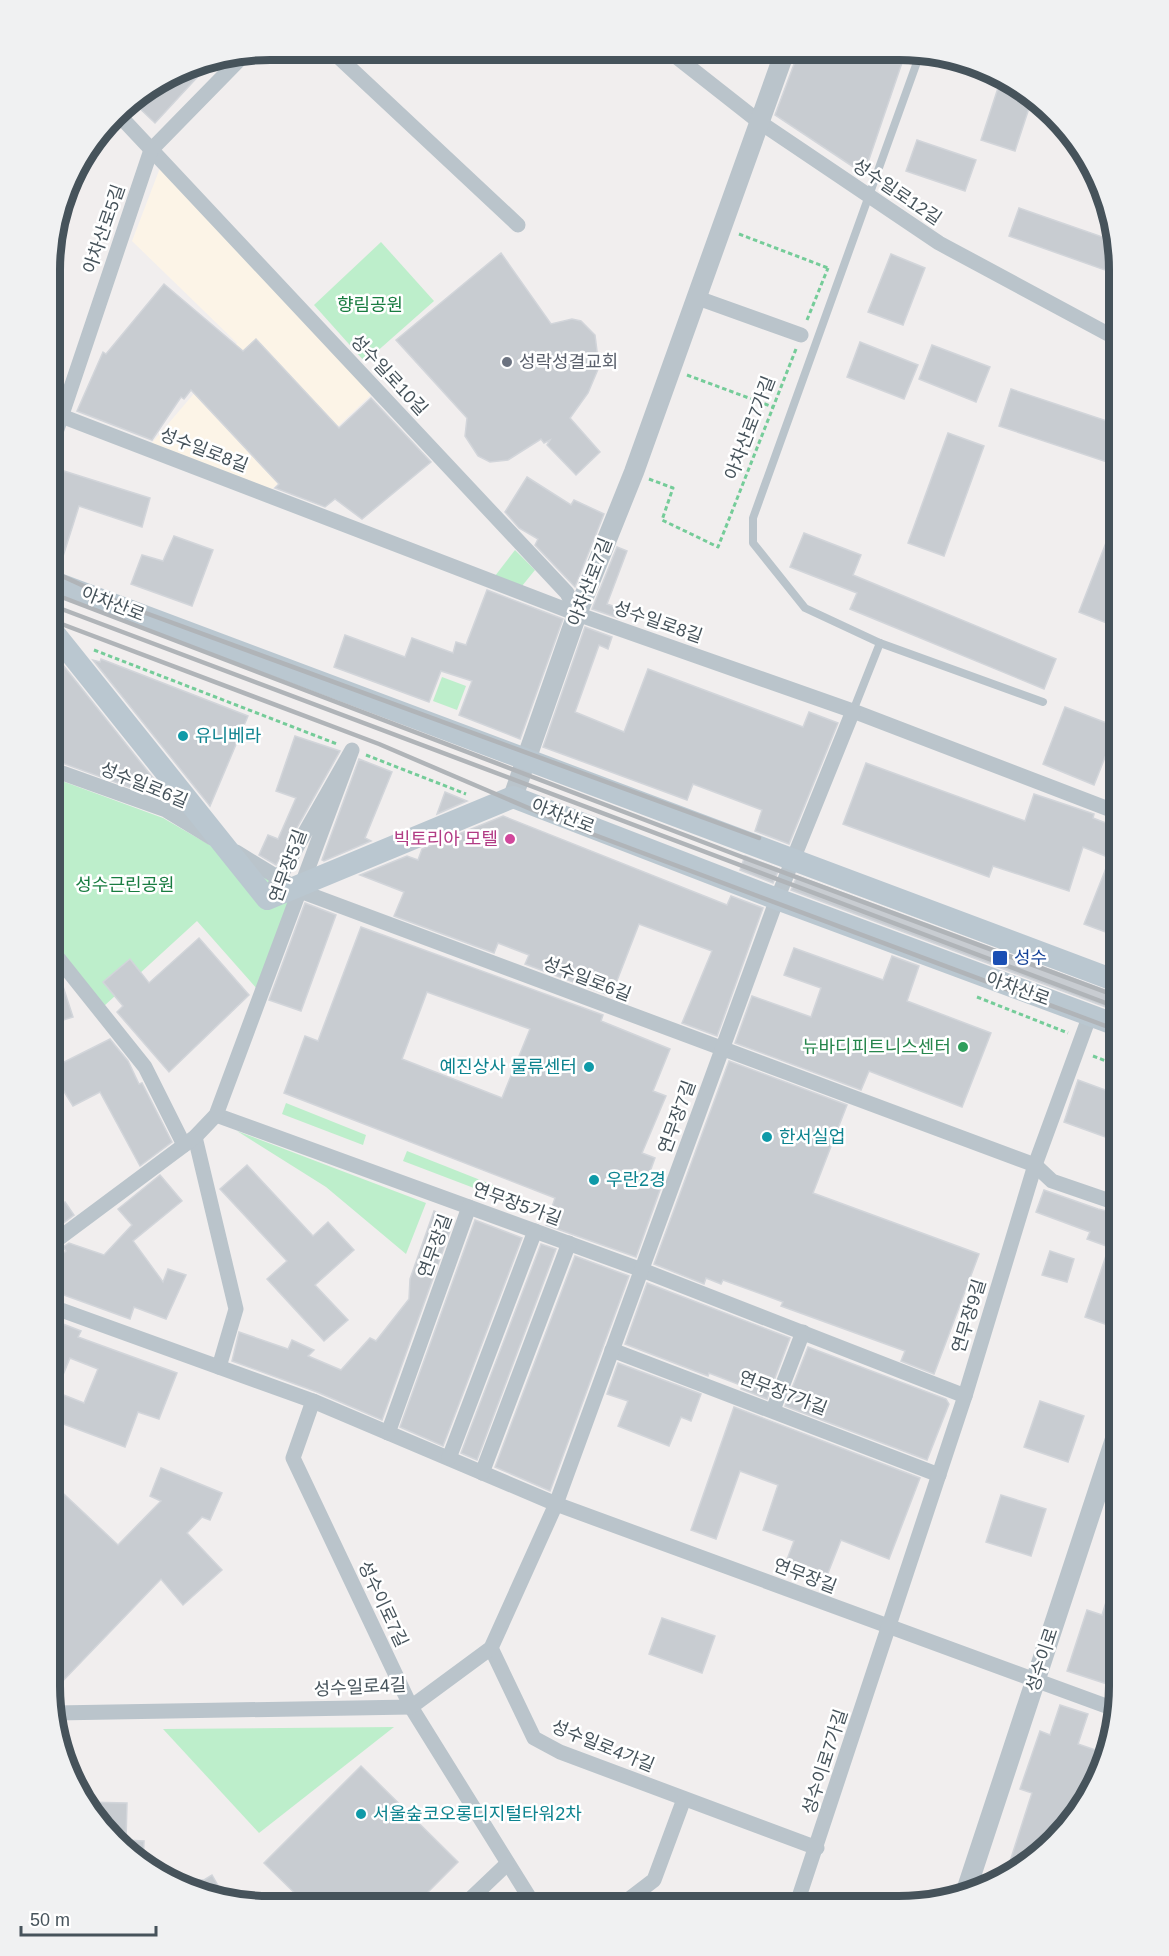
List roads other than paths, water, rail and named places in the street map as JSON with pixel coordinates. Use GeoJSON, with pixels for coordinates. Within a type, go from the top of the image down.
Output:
{"type":"FeatureCollection","features":[{"type":"Feature","properties":{"kind":"main road","name":"아차산로"},"geometry":{"type":"LineString","coordinates":[[60,583],[526,759],[786,879],[1109,1022]]}},
{"type":"Feature","properties":{"kind":"main road"},"geometry":{"type":"LineString","coordinates":[[60,640],[267,899]]}},
{"type":"Feature","properties":{"kind":"main road","name":"아차산로"},"geometry":{"type":"LineString","coordinates":[[267,899],[513,797],[1109,979]]}},
{"type":"Feature","properties":{"kind":"street"},"geometry":{"type":"LineString","coordinates":[[342,60],[518,225]]}},
{"type":"Feature","properties":{"kind":"street","name":"성수일로12길"},"geometry":{"type":"LineString","coordinates":[[680,60],[758,121],[939,243],[1109,334]]}},
{"type":"Feature","properties":{"kind":"street","name":"아차산로7길"},"geometry":{"type":"LineString","coordinates":[[513,797],[577,614],[634,472],[782,60]]}},
{"type":"Feature","properties":{"kind":"street","name":"아차산로5길"},"geometry":{"type":"LineString","coordinates":[[60,403],[151,150],[236,63]]}},
{"type":"Feature","properties":{"kind":"street","name":"성수일로10길"},"geometry":{"type":"LineString","coordinates":[[123,120],[567,593],[577,614]]}},
{"type":"Feature","properties":{"kind":"street"},"geometry":{"type":"LineString","coordinates":[[695,297],[801,335]]}},
{"type":"Feature","properties":{"kind":"street","name":"성수일로8길"},"geometry":{"type":"LineString","coordinates":[[60,416],[577,614],[853,711],[1109,809]]}},
{"type":"Feature","properties":{"kind":"street","name":"연무장7길"},"geometry":{"type":"LineString","coordinates":[[556,1504],[786,879],[853,711]]}},
{"type":"Feature","properties":{"kind":"street","name":"연무장5길"},"geometry":{"type":"LineString","coordinates":[[60,1238],[190,1141],[216,1115],[352,750],[267,899]]}},
{"type":"Feature","properties":{"kind":"street","name":"성수일로6길"},"geometry":{"type":"LineString","coordinates":[[60,772],[166,810],[300,891],[1035,1165],[1052,1181],[1109,1201]]}},
{"type":"Feature","properties":{"kind":"street"},"geometry":{"type":"LineString","coordinates":[[60,960],[145,1066],[190,1141],[236,1309],[219,1367]]}},
{"type":"Feature","properties":{"kind":"street","name":"연무장9길"},"geometry":{"type":"LineString","coordinates":[[888,1628],[965,1396],[1035,1165],[1090,1015]]}},
{"type":"Feature","properties":{"kind":"street","name":"연무장5가길"},"geometry":{"type":"LineString","coordinates":[[216,1115],[642,1270],[965,1396]]}},
{"type":"Feature","properties":{"kind":"street","name":"연무장길"},"geometry":{"type":"LineString","coordinates":[[388,1433],[469,1207]]}},
{"type":"Feature","properties":{"kind":"street"},"geometry":{"type":"LineString","coordinates":[[448,1458],[535,1231]]}},
{"type":"Feature","properties":{"kind":"street"},"geometry":{"type":"LineString","coordinates":[[482,1473],[569,1243]]}},
{"type":"Feature","properties":{"kind":"street","name":"연무장길"},"geometry":{"type":"LineString","coordinates":[[60,1310],[312,1401],[556,1504],[888,1628],[1108,1707]]}},
{"type":"Feature","properties":{"kind":"street"},"geometry":{"type":"LineString","coordinates":[[773,1410],[803,1332]]}},
{"type":"Feature","properties":{"kind":"street","name":"연무장7가길"},"geometry":{"type":"LineString","coordinates":[[612,1350],[939,1475]]}},
{"type":"Feature","properties":{"kind":"street","name":"성수이로7길"},"geometry":{"type":"LineString","coordinates":[[312,1401],[293,1458],[411,1707],[528,1896]]}},
{"type":"Feature","properties":{"kind":"street","name":"성수이로"},"geometry":{"type":"LineString","coordinates":[[968,1884],[1109,1457]]}},
{"type":"Feature","properties":{"kind":"street","name":"성수일로4길"},"geometry":{"type":"LineString","coordinates":[[62,1713],[411,1707],[491,1648],[556,1504]]}},
{"type":"Feature","properties":{"kind":"street","name":"성수이로7가길"},"geometry":{"type":"LineString","coordinates":[[800,1896],[888,1628]]}},
{"type":"Feature","properties":{"kind":"street","name":"성수일로4가길"},"geometry":{"type":"LineString","coordinates":[[491,1648],[534,1738],[560,1752],[817,1848]]}},
{"type":"Feature","properties":{"kind":"street"},"geometry":{"type":"LineString","coordinates":[[633,1896],[654,1880],[684,1799]]}},
{"type":"Feature","properties":{"kind":"street"},"geometry":{"type":"LineString","coordinates":[[473,1896],[507,1864]]}},
{"type":"Feature","properties":{"kind":"lane"},"geometry":{"type":"LineString","coordinates":[[917,61],[753,518],[753,543],[804,608],[880,643],[1043,702]]}},
{"type":"Feature","properties":{"kind":"lane"},"geometry":{"type":"LineString","coordinates":[[853,711],[880,643]]}},
{"type":"Feature","properties":{"kind":"railway"},"geometry":{"type":"LineString","coordinates":[[60,575],[132,608],[759,838]]}},
{"type":"Feature","properties":{"kind":"railway"},"geometry":{"type":"LineString","coordinates":[[60,596],[750,860],[1109,993]]}},
{"type":"Feature","properties":{"kind":"railway"},"geometry":{"type":"LineString","coordinates":[[60,608],[1109,1004]]}},
{"type":"Feature","properties":{"kind":"railway"},"geometry":{"type":"LineString","coordinates":[[60,623],[379,744],[568,825],[1109,1027]]}},
{"type":"Feature","properties":{"kind":"place","name":"성락성결교회"},"geometry":{"type":"Point","coordinates":[507,362]}},
{"type":"Feature","properties":{"kind":"place","name":"유니베라"},"geometry":{"type":"Point","coordinates":[183,736]}},
{"type":"Feature","properties":{"kind":"place","name":"빅토리아 모텔"},"geometry":{"type":"Point","coordinates":[510,839]}},
{"type":"Feature","properties":{"kind":"place","name":"성수"},"geometry":{"type":"Point","coordinates":[1000,958]}},
{"type":"Feature","properties":{"kind":"place","name":"뉴바디피트니스센터"},"geometry":{"type":"Point","coordinates":[963,1047]}},
{"type":"Feature","properties":{"kind":"place","name":"예진상사 물류센터"},"geometry":{"type":"Point","coordinates":[589,1067]}},
{"type":"Feature","properties":{"kind":"place","name":"한서실업"},"geometry":{"type":"Point","coordinates":[767,1137]}},
{"type":"Feature","properties":{"kind":"place","name":"우란2경"},"geometry":{"type":"Point","coordinates":[594,1180]}},
{"type":"Feature","properties":{"kind":"place","name":"서울숲코오롱디지털타워2차"},"geometry":{"type":"Point","coordinates":[361,1814]}},
{"type":"Feature","properties":{"kind":"park label","name":"향림공원"},"geometry":{"type":"Point","coordinates":[370,305]}},
{"type":"Feature","properties":{"kind":"park label","name":"성수근린공원"},"geometry":{"type":"Point","coordinates":[125,885]}}]}
